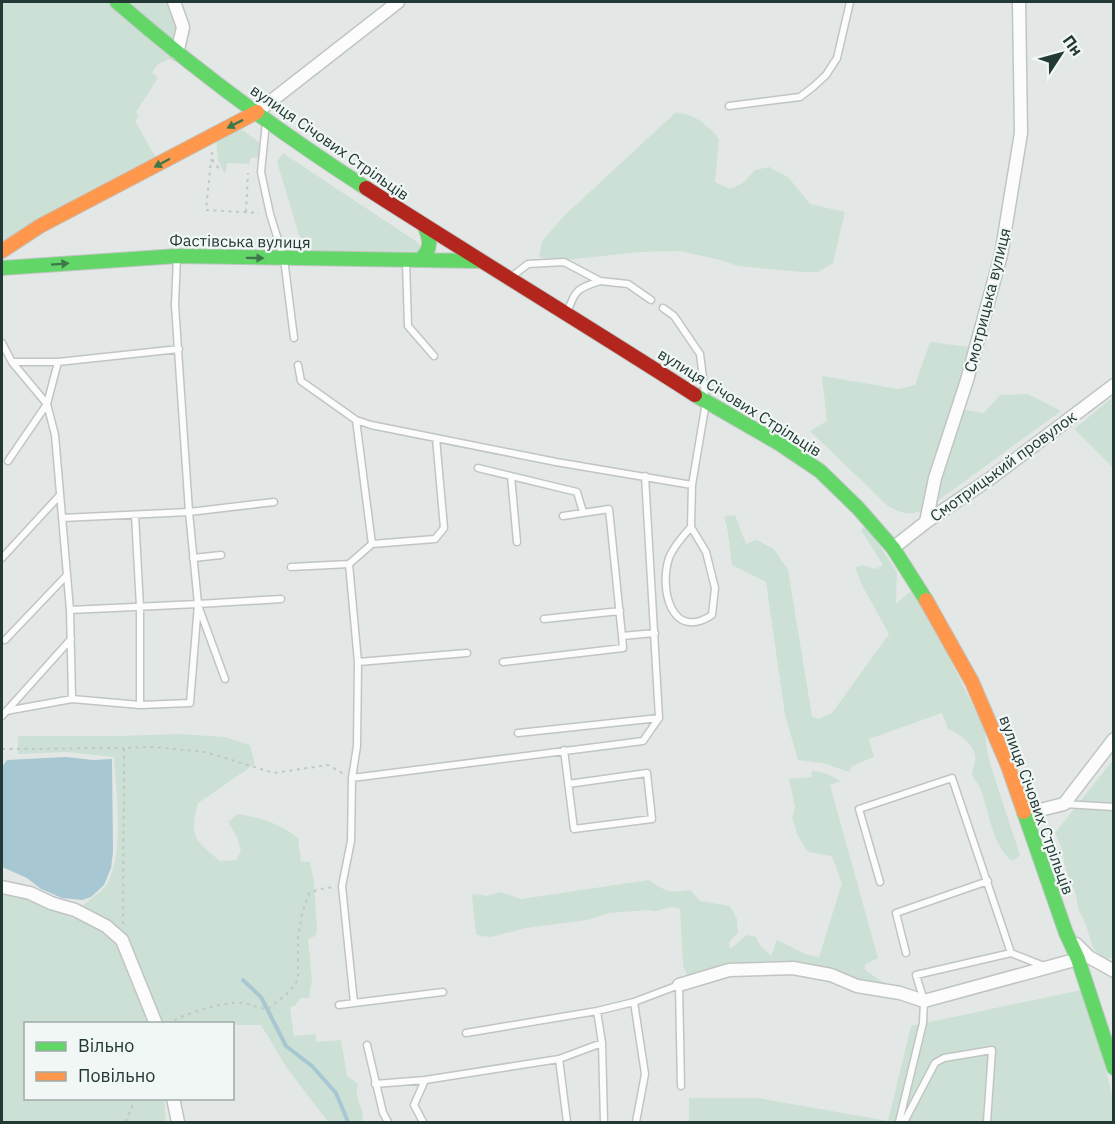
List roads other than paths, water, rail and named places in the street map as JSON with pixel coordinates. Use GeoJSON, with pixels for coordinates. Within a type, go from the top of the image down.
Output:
{"type":"FeatureCollection","features":[{"type":"Feature","properties":{"kind":"main road","name":"вулиця Січових Стрільців"},"geometry":{"type":"LineString","coordinates":[[117,2],[177,54],[312,153],[478,261],[567,313],[706,402],[780,444],[820,471],[858,508],[893,548],[972,682],[1008,766],[1066,933],[1078,959],[1109,1045],[1113,1068]]}},
{"type":"Feature","properties":{"kind":"main road"},"geometry":{"type":"LineString","coordinates":[[2,251],[40,226],[211,136],[262,116]]}},
{"type":"Feature","properties":{"kind":"main road"},"geometry":{"type":"LineString","coordinates":[[422,258],[430,250],[431,245],[425,227]]}},
{"type":"Feature","properties":{"kind":"main road","name":"Фастівська вулиця"},"geometry":{"type":"LineString","coordinates":[[2,268],[177,256],[284,259],[422,258],[478,261]]}},
{"type":"Feature","properties":{"kind":"street"},"geometry":{"type":"LineString","coordinates":[[174,2],[183,27],[177,54]]}},
{"type":"Feature","properties":{"kind":"street"},"geometry":{"type":"LineString","coordinates":[[262,116],[398,2]]}},
{"type":"Feature","properties":{"kind":"street","name":"Смотрицька вулиця"},"geometry":{"type":"LineString","coordinates":[[926,522],[935,478],[968,380],[1001,255],[1021,133],[1018,2]]}},
{"type":"Feature","properties":{"kind":"street","name":"Смотрицький провулок"},"geometry":{"type":"LineString","coordinates":[[893,548],[926,522],[991,478],[1113,385]]}},
{"type":"Feature","properties":{"kind":"street"},"geometry":{"type":"LineString","coordinates":[[1024,814],[1064,804],[1113,739]]}},
{"type":"Feature","properties":{"kind":"street"},"geometry":{"type":"LineString","coordinates":[[2,887],[30,893],[51,903],[75,910],[106,926],[123,940],[156,1022]]}},
{"type":"Feature","properties":{"kind":"street"},"geometry":{"type":"LineString","coordinates":[[1066,933],[1089,957],[1113,971]]}},
{"type":"Feature","properties":{"kind":"street"},"geometry":{"type":"LineString","coordinates":[[679,985],[729,970],[793,968],[831,975],[857,986],[900,993],[924,1001],[1078,959]]}},
{"type":"Feature","properties":{"kind":"street"},"geometry":{"type":"LineString","coordinates":[[173,1100],[178,1122]]}},
{"type":"Feature","properties":{"kind":"lane"},"geometry":{"type":"LineString","coordinates":[[729,106],[800,97],[813,87],[826,75],[837,58],[850,2]]}},
{"type":"Feature","properties":{"kind":"lane"},"geometry":{"type":"LineString","coordinates":[[262,116],[261,172],[270,214],[284,259],[294,338]]}},
{"type":"Feature","properties":{"kind":"lane"},"geometry":{"type":"LineString","coordinates":[[4,713],[72,699],[140,705],[190,703],[198,604],[189,513],[175,305],[177,256]]}},
{"type":"Feature","properties":{"kind":"lane"},"geometry":{"type":"LineString","coordinates":[[406,259],[408,326],[434,356]]}},
{"type":"Feature","properties":{"kind":"lane"},"geometry":{"type":"LineString","coordinates":[[508,279],[528,264],[564,262],[600,281],[628,284],[651,300]]}},
{"type":"Feature","properties":{"kind":"lane"},"geometry":{"type":"LineString","coordinates":[[567,313],[572,297],[578,289],[600,281]]}},
{"type":"Feature","properties":{"kind":"lane"},"geometry":{"type":"LineString","coordinates":[[663,308],[674,316],[700,354],[706,402],[692,485],[691,527],[706,552],[715,588],[712,615],[701,622],[691,624],[680,620],[671,607],[666,587],[670,554],[691,527]]}},
{"type":"Feature","properties":{"kind":"lane"},"geometry":{"type":"LineString","coordinates":[[2,343],[12,362],[47,405],[56,435],[70,610],[72,699]]}},
{"type":"Feature","properties":{"kind":"lane"},"geometry":{"type":"LineString","coordinates":[[12,362],[58,362],[178,350]]}},
{"type":"Feature","properties":{"kind":"lane"},"geometry":{"type":"LineString","coordinates":[[8,461],[47,405],[58,362]]}},
{"type":"Feature","properties":{"kind":"lane"},"geometry":{"type":"LineString","coordinates":[[297,365],[301,381],[356,420],[371,425],[556,462],[692,485]]}},
{"type":"Feature","properties":{"kind":"lane"},"geometry":{"type":"LineString","coordinates":[[356,420],[372,544]]}},
{"type":"Feature","properties":{"kind":"lane"},"geometry":{"type":"LineString","coordinates":[[291,567],[349,564],[372,544],[435,539],[444,528],[436,438]]}},
{"type":"Feature","properties":{"kind":"lane"},"geometry":{"type":"LineString","coordinates":[[478,468],[577,492],[582,512]]}},
{"type":"Feature","properties":{"kind":"lane"},"geometry":{"type":"LineString","coordinates":[[511,476],[518,542]]}},
{"type":"Feature","properties":{"kind":"lane"},"geometry":{"type":"LineString","coordinates":[[352,778],[643,741],[659,718],[645,476]]}},
{"type":"Feature","properties":{"kind":"lane"},"geometry":{"type":"LineString","coordinates":[[2,558],[60,495]]}},
{"type":"Feature","properties":{"kind":"lane"},"geometry":{"type":"LineString","coordinates":[[62,518],[189,513],[273,501]]}},
{"type":"Feature","properties":{"kind":"lane"},"geometry":{"type":"LineString","coordinates":[[503,662],[623,648],[609,509],[563,516]]}},
{"type":"Feature","properties":{"kind":"lane"},"geometry":{"type":"LineString","coordinates":[[135,515],[140,607],[140,705]]}},
{"type":"Feature","properties":{"kind":"lane"},"geometry":{"type":"LineString","coordinates":[[193,558],[221,555]]}},
{"type":"Feature","properties":{"kind":"lane"},"geometry":{"type":"LineString","coordinates":[[349,564],[358,662],[357,746],[352,778],[351,841],[342,886],[354,1003]]}},
{"type":"Feature","properties":{"kind":"lane"},"geometry":{"type":"LineString","coordinates":[[5,640],[67,575]]}},
{"type":"Feature","properties":{"kind":"lane"},"geometry":{"type":"LineString","coordinates":[[70,610],[280,599]]}},
{"type":"Feature","properties":{"kind":"lane"},"geometry":{"type":"LineString","coordinates":[[198,604],[225,679]]}},
{"type":"Feature","properties":{"kind":"lane"},"geometry":{"type":"LineString","coordinates":[[544,619],[620,611]]}},
{"type":"Feature","properties":{"kind":"lane"},"geometry":{"type":"LineString","coordinates":[[622,636],[655,633]]}},
{"type":"Feature","properties":{"kind":"lane"},"geometry":{"type":"LineString","coordinates":[[4,713],[71,639]]}},
{"type":"Feature","properties":{"kind":"lane"},"geometry":{"type":"LineString","coordinates":[[358,662],[467,653]]}},
{"type":"Feature","properties":{"kind":"lane"},"geometry":{"type":"LineString","coordinates":[[518,733],[659,718]]}},
{"type":"Feature","properties":{"kind":"lane"},"geometry":{"type":"LineString","coordinates":[[564,750],[568,784],[574,829],[652,819],[647,773],[568,784]]}},
{"type":"Feature","properties":{"kind":"lane"},"geometry":{"type":"LineString","coordinates":[[880,882],[859,809],[952,778],[1011,953]]}},
{"type":"Feature","properties":{"kind":"lane"},"geometry":{"type":"LineString","coordinates":[[1064,804],[1113,807]]}},
{"type":"Feature","properties":{"kind":"lane"},"geometry":{"type":"LineString","coordinates":[[906,953],[896,913],[988,881]]}},
{"type":"Feature","properties":{"kind":"lane"},"geometry":{"type":"LineString","coordinates":[[902,1122],[923,1023],[924,1001],[916,975],[1011,953],[1047,968]]}},
{"type":"Feature","properties":{"kind":"lane"},"geometry":{"type":"LineString","coordinates":[[466,1033],[597,1011],[634,1002],[679,985],[681,1086]]}},
{"type":"Feature","properties":{"kind":"lane"},"geometry":{"type":"LineString","coordinates":[[339,1005],[443,992]]}},
{"type":"Feature","properties":{"kind":"lane"},"geometry":{"type":"LineString","coordinates":[[634,1002],[645,1074],[636,1122]]}},
{"type":"Feature","properties":{"kind":"lane"},"geometry":{"type":"LineString","coordinates":[[597,1011],[602,1043],[604,1122]]}},
{"type":"Feature","properties":{"kind":"lane"},"geometry":{"type":"LineString","coordinates":[[375,1084],[426,1080],[559,1059],[602,1043]]}},
{"type":"Feature","properties":{"kind":"lane"},"geometry":{"type":"LineString","coordinates":[[367,1045],[375,1084],[383,1113],[388,1122]]}},
{"type":"Feature","properties":{"kind":"lane"},"geometry":{"type":"LineString","coordinates":[[902,1122],[935,1063],[944,1058],[992,1050],[987,1122]]}},
{"type":"Feature","properties":{"kind":"lane"},"geometry":{"type":"LineString","coordinates":[[559,1059],[567,1122]]}},
{"type":"Feature","properties":{"kind":"lane"},"geometry":{"type":"LineString","coordinates":[[423,1122],[414,1105],[426,1080]]}},
{"type":"Feature","properties":{"kind":"water"},"geometry":{"type":"Polygon","coordinates":[[[66,757],[93,760],[112,759],[113,852],[111,868],[104,885],[91,897],[82,900],[62,898],[2,867],[2,767],[7,760],[66,757]]]}},
{"type":"Feature","properties":{"kind":"waterway"},"geometry":{"type":"LineString","coordinates":[[243,980],[261,997],[286,1046],[312,1066],[336,1093],[348,1122]]}}]}
